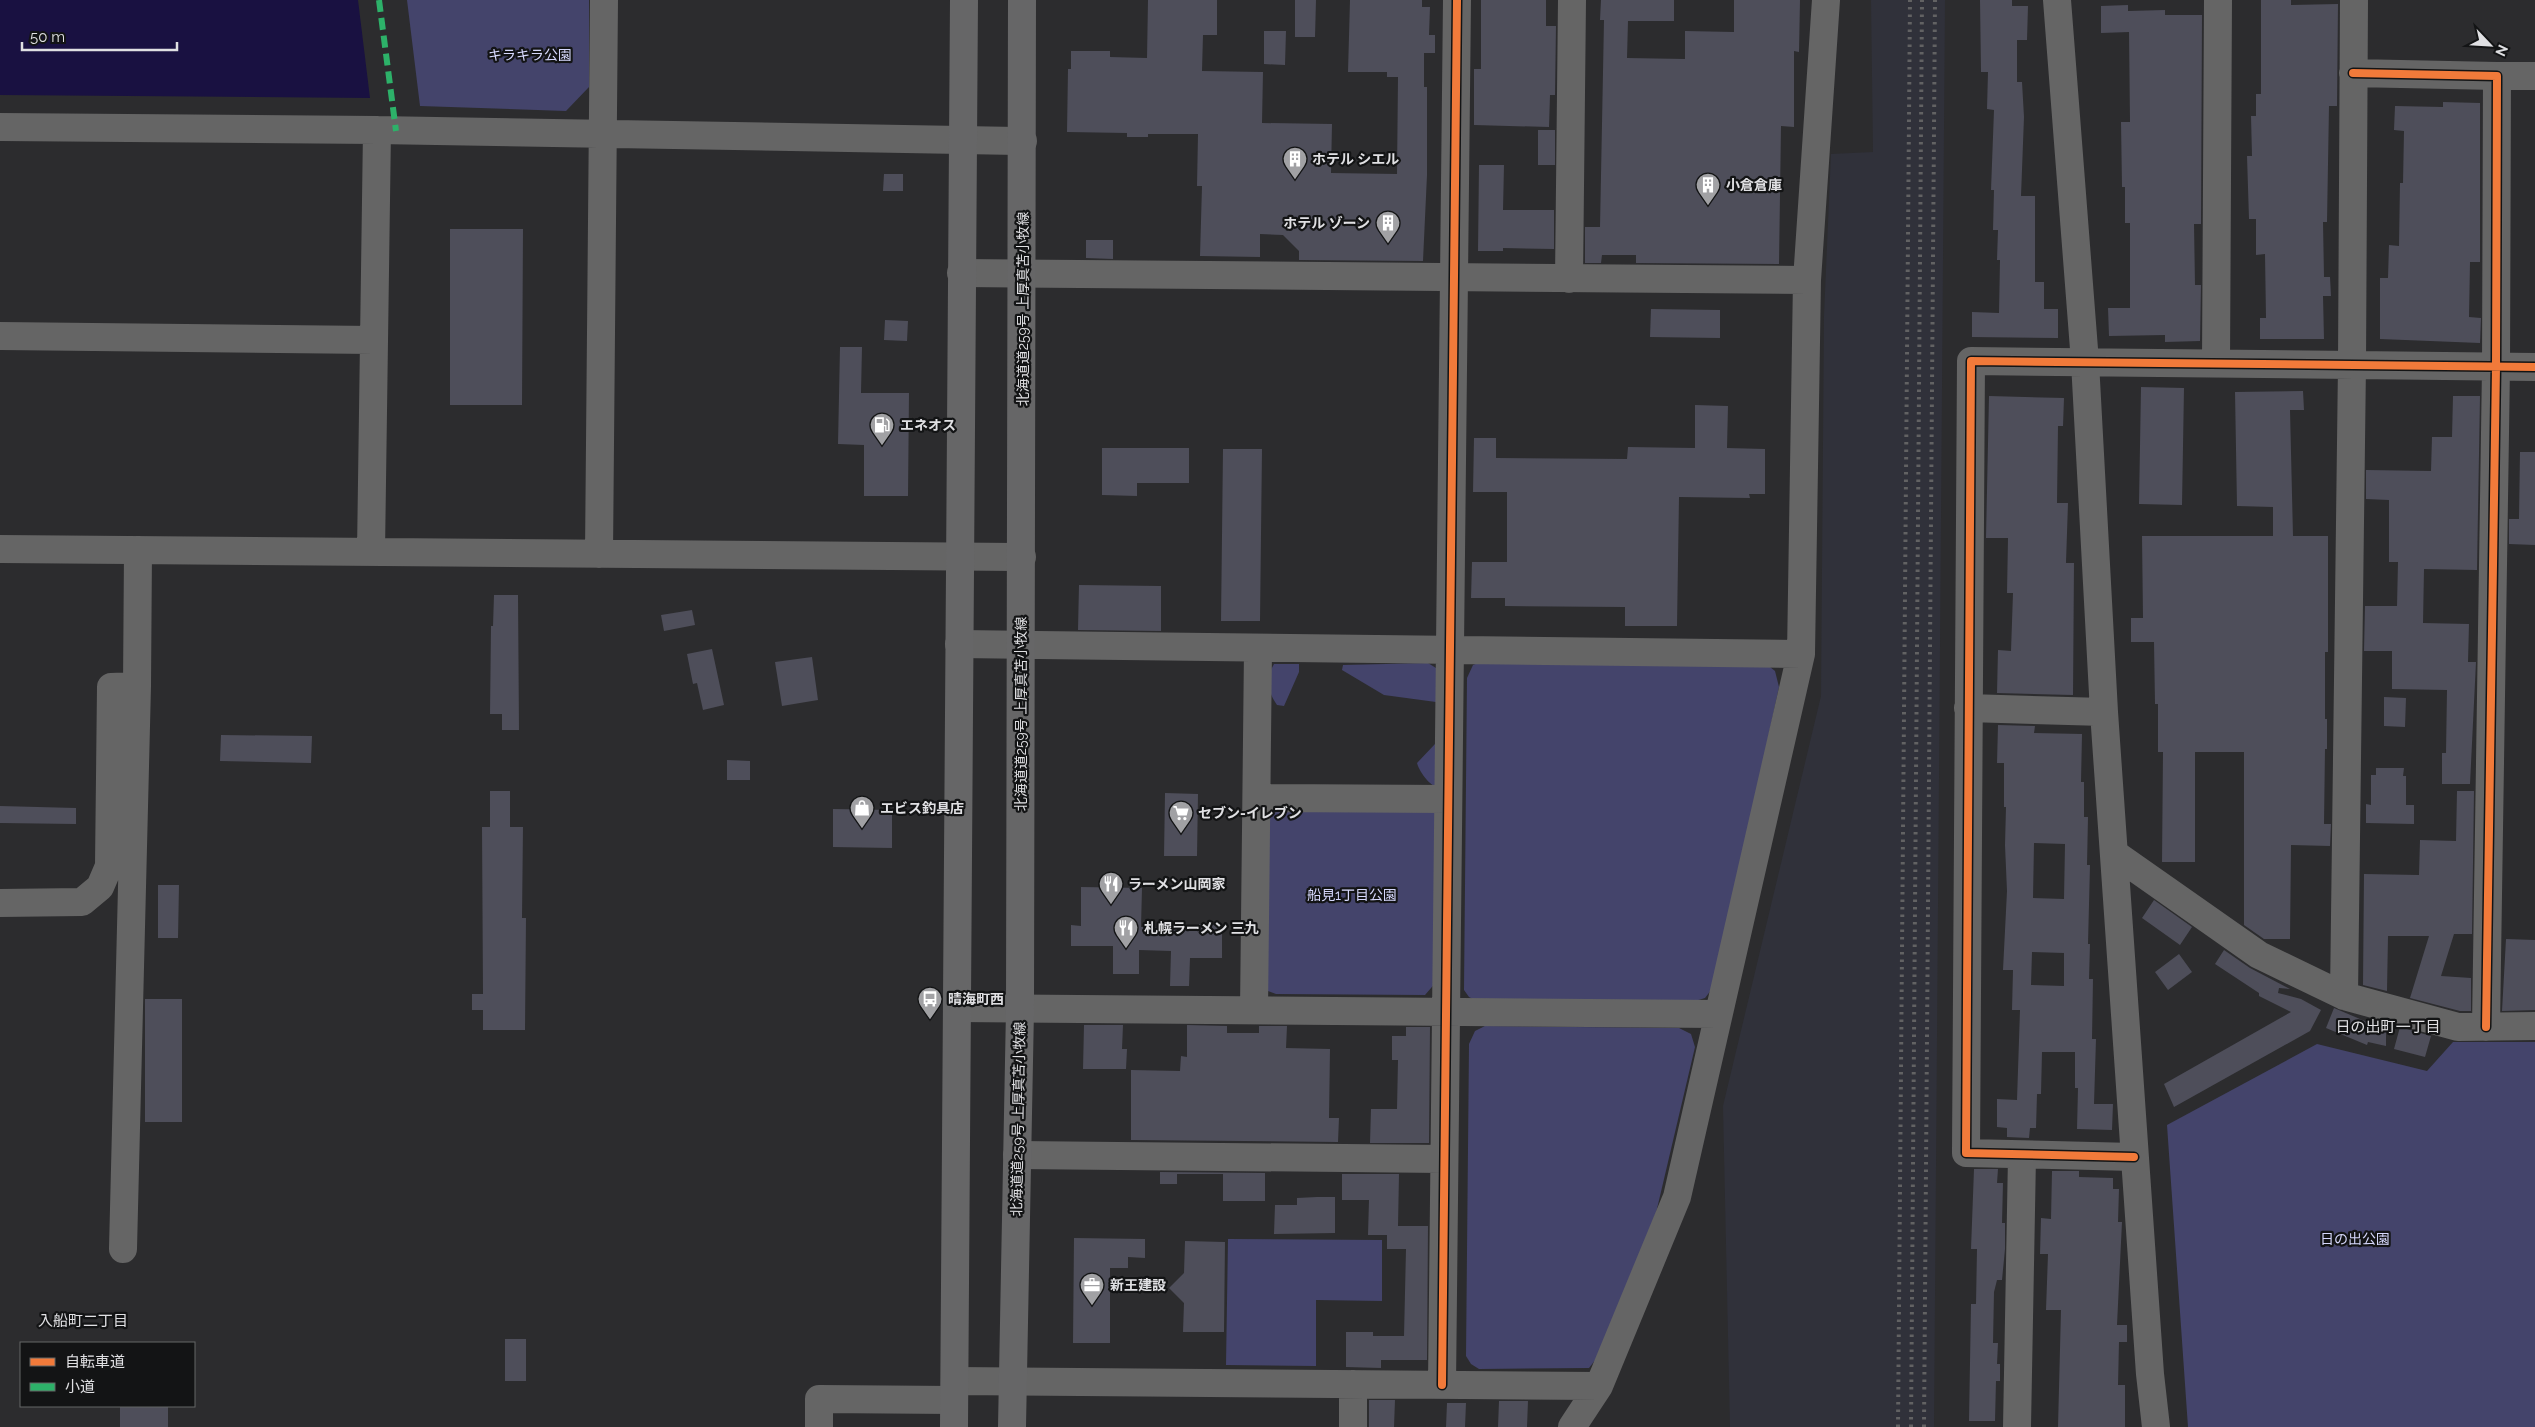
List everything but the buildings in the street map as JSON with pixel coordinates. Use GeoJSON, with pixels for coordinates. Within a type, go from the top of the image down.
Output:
{"type":"FeatureCollection","features":[{"type":"Feature","properties":{"kind":"main road"},"geometry":{"type":"LineString","coordinates":[[954,1427],[964,0]]}},
{"type":"Feature","properties":{"kind":"main road","name":"北海道道259号 上厚真苫小牧線"},"geometry":{"type":"LineString","coordinates":[[1012,1427],[1020,1008],[1024,142],[1022,0]]}},
{"type":"Feature","properties":{"kind":"street"},"geometry":{"type":"LineString","coordinates":[[599,554],[604,0]]}},
{"type":"Feature","properties":{"kind":"street"},"geometry":{"type":"LineString","coordinates":[[1442,1385],[1457,0]]}},
{"type":"Feature","properties":{"kind":"street"},"geometry":{"type":"LineString","coordinates":[[1568,278],[1572,0]]}},
{"type":"Feature","properties":{"kind":"street"},"geometry":{"type":"LineString","coordinates":[[1572,1427],[1599,1386],[1676,1197],[1801,654],[1807,280],[1826,0]]}},
{"type":"Feature","properties":{"kind":"street"},"geometry":{"type":"LineString","coordinates":[[2057,0],[2085,362],[2104,712],[2134,1157],[2150,1374],[2156,1427]]}},
{"type":"Feature","properties":{"kind":"street"},"geometry":{"type":"LineString","coordinates":[[2216,363],[2218,0]]}},
{"type":"Feature","properties":{"kind":"street"},"geometry":{"type":"LineString","coordinates":[[2344,996],[2352,364],[2354,0]]}},
{"type":"Feature","properties":{"kind":"street"},"geometry":{"type":"LineString","coordinates":[[2353,73],[2535,76]]}},
{"type":"Feature","properties":{"kind":"street"},"geometry":{"type":"LineString","coordinates":[[2486,1027],[2496,367],[2497,76]]}},
{"type":"Feature","properties":{"kind":"street"},"geometry":{"type":"LineString","coordinates":[[0,127],[377,130],[1024,142]]}},
{"type":"Feature","properties":{"kind":"street"},"geometry":{"type":"LineString","coordinates":[[371,552],[377,130]]}},
{"type":"Feature","properties":{"kind":"street"},"geometry":{"type":"LineString","coordinates":[[961,273],[1807,280]]}},
{"type":"Feature","properties":{"kind":"street"},"geometry":{"type":"LineString","coordinates":[[0,336],[374,340]]}},
{"type":"Feature","properties":{"kind":"street"},"geometry":{"type":"LineString","coordinates":[[2134,1157],[2022,1156],[1966,1153],[1971,361],[2535,367]]}},
{"type":"Feature","properties":{"kind":"street"},"geometry":{"type":"LineString","coordinates":[[0,549],[1022,557]]}},
{"type":"Feature","properties":{"kind":"street"},"geometry":{"type":"LineString","coordinates":[[123,1249],[137,686],[138,550]]}},
{"type":"Feature","properties":{"kind":"street"},"geometry":{"type":"LineString","coordinates":[[959,644],[1801,654]]}},
{"type":"Feature","properties":{"kind":"street"},"geometry":{"type":"LineString","coordinates":[[1254,1010],[1258,649]]}},
{"type":"Feature","properties":{"kind":"street"},"geometry":{"type":"LineString","coordinates":[[0,903],[82,902],[100,887],[109,866],[111,687],[137,686]]}},
{"type":"Feature","properties":{"kind":"street"},"geometry":{"type":"LineString","coordinates":[[1968,708],[2104,712]]}},
{"type":"Feature","properties":{"kind":"street"},"geometry":{"type":"LineString","coordinates":[[1256,798],[1448,799]]}},
{"type":"Feature","properties":{"kind":"street"},"geometry":{"type":"LineString","coordinates":[[2115,854],[2259,955],[2344,996],[2458,1027],[2535,1026]]}},
{"type":"Feature","properties":{"kind":"street"},"geometry":{"type":"LineString","coordinates":[[956,1008],[1718,1014]]}},
{"type":"Feature","properties":{"kind":"street"},"geometry":{"type":"LineString","coordinates":[[1017,1155],[1444,1159]]}},
{"type":"Feature","properties":{"kind":"street"},"geometry":{"type":"LineString","coordinates":[[2017,1427],[2022,1156]]}},
{"type":"Feature","properties":{"kind":"street"},"geometry":{"type":"LineString","coordinates":[[819,1427],[819,1399],[954,1391],[1012,1382],[1599,1386]]}},
{"type":"Feature","properties":{"kind":"street"},"geometry":{"type":"LineString","coordinates":[[1353,1384],[1353,1427]]}},
{"type":"Feature","properties":{"kind":"shaded area"},"geometry":{"type":"Polygon","coordinates":[[[0,0],[358,0],[370,98],[0,95],[0,0]]]}},
{"type":"Feature","properties":{"kind":"shaded area"},"geometry":{"type":"Polygon","coordinates":[[[1871,0],[1945,0],[1934,1427],[1730,1427],[1723,1106],[1821,696],[1824,316],[1831,154],[1873,152],[1871,0]]]}},
{"type":"Feature","properties":{"kind":"green space","name":"キラキラ公園"},"geometry":{"type":"Polygon","coordinates":[[[407,0],[589,0],[589,87],[566,111],[420,106],[407,0]]]}},
{"type":"Feature","properties":{"kind":"green space"},"geometry":{"type":"Polygon","coordinates":[[[1483,661],[1765,663],[1775,671],[1779,687],[1715,985],[1705,998],[1692,1002],[1477,1001],[1469,997],[1464,990],[1467,678],[1473,665],[1483,661]]]}},
{"type":"Feature","properties":{"kind":"green space"},"geometry":{"type":"Polygon","coordinates":[[[1428,663],[1436,668],[1440,682],[1436,702],[1384,695],[1342,670],[1343,665],[1428,663]]]}},
{"type":"Feature","properties":{"kind":"green space"},"geometry":{"type":"Polygon","coordinates":[[[1274,664],[1299,664],[1299,672],[1284,706],[1277,705],[1271,695],[1269,675],[1274,664]]]}},
{"type":"Feature","properties":{"kind":"green space"},"geometry":{"type":"Polygon","coordinates":[[[1435,744],[1437,787],[1431,784],[1425,777],[1417,763],[1435,744]]]}},
{"type":"Feature","properties":{"kind":"green space","name":"船見1丁目公園"},"geometry":{"type":"Polygon","coordinates":[[[1267,807],[1439,809],[1437,981],[1425,995],[1276,994],[1268,991],[1265,984],[1267,807]]]}},
{"type":"Feature","properties":{"kind":"green space"},"geometry":{"type":"Polygon","coordinates":[[[1485,1026],[1679,1028],[1691,1034],[1695,1047],[1656,1213],[1596,1359],[1589,1368],[1479,1369],[1471,1364],[1466,1356],[1469,1044],[1475,1031],[1485,1026]]]}},
{"type":"Feature","properties":{"kind":"green space","name":"日の出公園"},"geometry":{"type":"Polygon","coordinates":[[[2453,1042],[2535,1042],[2535,1427],[2188,1427],[2167,1125],[2317,1044],[2427,1071],[2453,1042]]]}},
{"type":"Feature","properties":{"kind":"green space"},"geometry":{"type":"Polygon","coordinates":[[[1228,1239],[1382,1240],[1382,1301],[1316,1300],[1316,1366],[1226,1365],[1228,1239]]]}},
{"type":"Feature","properties":{"kind":"railway"},"geometry":{"type":"LineString","coordinates":[[1898,1427],[1910,0]]}},
{"type":"Feature","properties":{"kind":"railway"},"geometry":{"type":"LineString","coordinates":[[1911,1427],[1922,0]]}},
{"type":"Feature","properties":{"kind":"railway"},"geometry":{"type":"LineString","coordinates":[[1924,1427],[1935,0]]}},
{"type":"Feature","properties":{"kind":"marked path"},"geometry":{"type":"LineString","coordinates":[[379,0],[396,131]]}},
{"type":"Feature","properties":{"kind":"cycle path"},"geometry":{"type":"LineString","coordinates":[[1442,1385],[1457,0]]}},
{"type":"Feature","properties":{"kind":"cycle path"},"geometry":{"type":"LineString","coordinates":[[2353,73],[2497,76],[2496,367],[2486,1027]]}},
{"type":"Feature","properties":{"kind":"cycle path"},"geometry":{"type":"LineString","coordinates":[[2134,1157],[1966,1153],[1971,361],[2535,367]]}},
{"type":"Feature","properties":{"kind":"place","name":"ホテル シエル"},"geometry":{"type":"Point","coordinates":[1295,180]}},
{"type":"Feature","properties":{"kind":"place","name":"小倉倉庫"},"geometry":{"type":"Point","coordinates":[1708,206]}},
{"type":"Feature","properties":{"kind":"place","name":"ホテル ゾーン"},"geometry":{"type":"Point","coordinates":[1388,244]}},
{"type":"Feature","properties":{"kind":"place","name":"エネオス"},"geometry":{"type":"Point","coordinates":[882,446]}},
{"type":"Feature","properties":{"kind":"place","name":"エビス釣具店"},"geometry":{"type":"Point","coordinates":[862,829]}},
{"type":"Feature","properties":{"kind":"place","name":"セブン-イレブン"},"geometry":{"type":"Point","coordinates":[1181,834]}},
{"type":"Feature","properties":{"kind":"place","name":"ラーメン山岡家"},"geometry":{"type":"Point","coordinates":[1111,905]}},
{"type":"Feature","properties":{"kind":"place","name":"札幌ラーメン 三九"},"geometry":{"type":"Point","coordinates":[1126,949]}},
{"type":"Feature","properties":{"kind":"place","name":"晴海町西"},"geometry":{"type":"Point","coordinates":[930,1020]}},
{"type":"Feature","properties":{"kind":"place","name":"新王建設"},"geometry":{"type":"Point","coordinates":[1092,1306]}},
{"type":"Feature","properties":{"kind":"district","name":"日の出町一丁目"},"geometry":{"type":"Point","coordinates":[2388,1027]}},
{"type":"Feature","properties":{"kind":"district","name":"入船町二丁目"},"geometry":{"type":"Point","coordinates":[83,1321]}}]}
